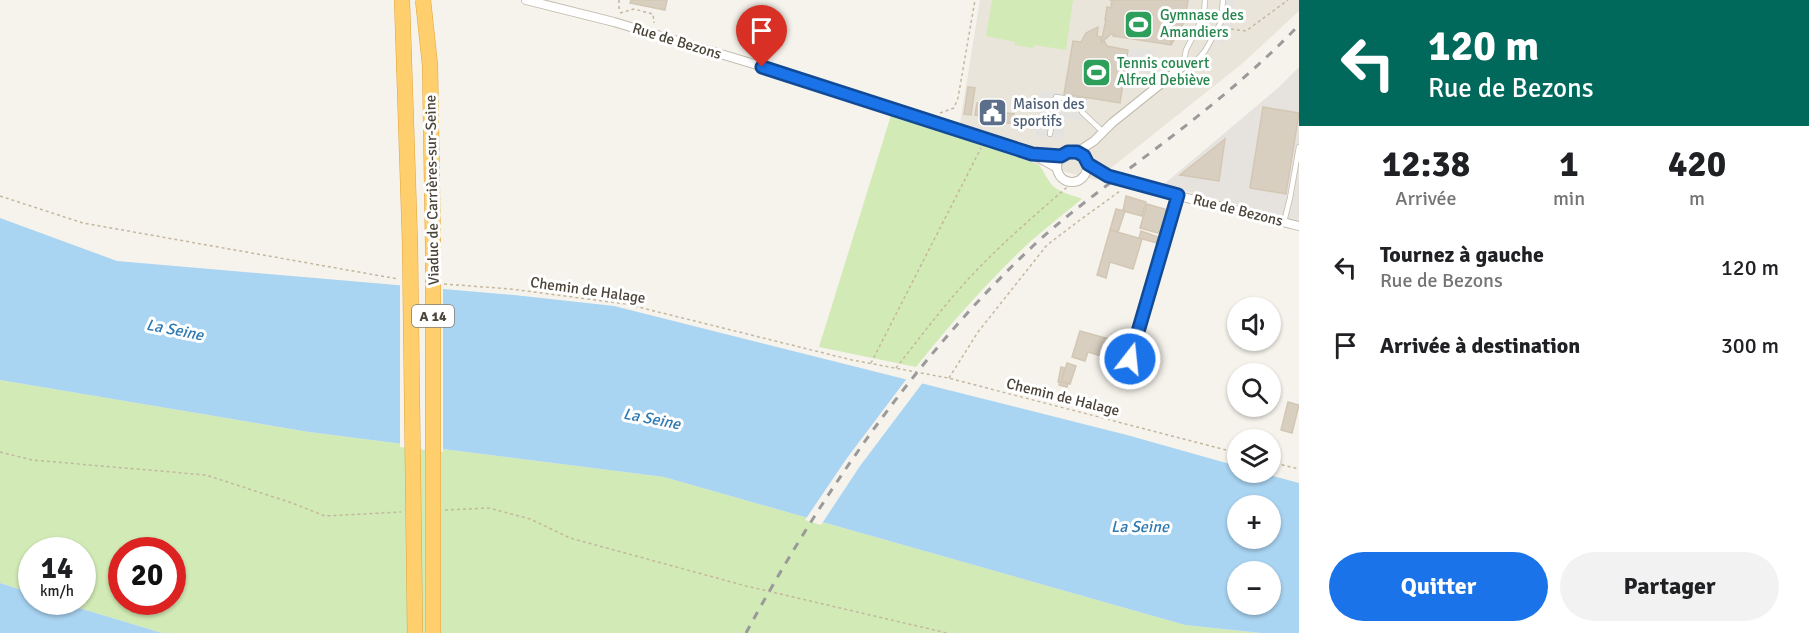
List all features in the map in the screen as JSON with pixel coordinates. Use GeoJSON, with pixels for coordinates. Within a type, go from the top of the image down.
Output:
{"type":"FeatureCollection","features":[{"type":"Feature","properties":{"kind":"highway","name":"Viaduc de Carrières-sur-Seine"},"geometry":{"type":"LineString","coordinates":[[402,0],[411,255],[415,633]]}},
{"type":"Feature","properties":{"kind":"highway","name":"Viaduc de Carrières-sur-Seine"},"geometry":{"type":"LineString","coordinates":[[423,0],[430,65],[433,246],[433,633]]}},
{"type":"Feature","properties":{"kind":"street","name":"Rue de Bezons"},"geometry":{"type":"LineString","coordinates":[[526,0],[614,22],[784,73],[1032,154],[1057,168],[1060,177],[1064,180],[1078,181],[1108,176]]}},
{"type":"Feature","properties":{"kind":"street"},"geometry":{"type":"LineString","coordinates":[[1077,152],[1094,141],[1183,66]]}},
{"type":"Feature","properties":{"kind":"street"},"geometry":{"type":"LineString","coordinates":[[1078,181],[1087,172],[1087,162],[1094,141]]}},
{"type":"Feature","properties":{"kind":"street","name":"Rue de Bezons"},"geometry":{"type":"LineString","coordinates":[[1032,154],[1061,156],[1068,152],[1077,152],[1108,176],[1131,184],[1299,225]]}},
{"type":"Feature","properties":{"kind":"street"},"geometry":{"type":"LineString","coordinates":[[1057,168],[1061,156]]}},
{"type":"Feature","properties":{"kind":"lane"},"geometry":{"type":"LineString","coordinates":[[1183,66],[1186,50],[1204,15],[1205,0]]}},
{"type":"Feature","properties":{"kind":"lane"},"geometry":{"type":"LineString","coordinates":[[1183,66],[1198,59],[1205,51],[1221,22],[1223,0]]}},
{"type":"Feature","properties":{"kind":"lane"},"geometry":{"type":"LineString","coordinates":[[1050,134],[1056,97],[1083,101],[1082,112],[1103,132]]}},
{"type":"Feature","properties":{"kind":"lane"},"geometry":{"type":"LineString","coordinates":[[1284,222],[1299,147]]}},
{"type":"Feature","properties":{"kind":"lane"},"geometry":{"type":"LineString","coordinates":[[1130,359],[1178,195]]}},
{"type":"Feature","properties":{"kind":"path"},"geometry":{"type":"LineString","coordinates":[[618,0],[620,13],[634,9],[653,14],[655,34]]}},
{"type":"Feature","properties":{"kind":"path"},"geometry":{"type":"LineString","coordinates":[[921,118],[954,108],[958,98],[975,0]]}},
{"type":"Feature","properties":{"kind":"path"},"geometry":{"type":"LineString","coordinates":[[1231,29],[1246,31],[1288,0]]}},
{"type":"Feature","properties":{"kind":"path"},"geometry":{"type":"LineString","coordinates":[[871,363],[986,140]]}},
{"type":"Feature","properties":{"kind":"path"},"geometry":{"type":"LineString","coordinates":[[896,368],[963,285],[1019,230],[1078,181]]}},
{"type":"Feature","properties":{"kind":"path"},"geometry":{"type":"LineString","coordinates":[[948,378],[978,332],[1047,245],[1131,184]]}},
{"type":"Feature","properties":{"kind":"path"},"geometry":{"type":"LineString","coordinates":[[0,196],[83,223],[404,280]]}},
{"type":"Feature","properties":{"kind":"path","name":"Chemin de Halage"},"geometry":{"type":"LineString","coordinates":[[439,283],[626,304],[871,363],[948,378],[1227,450]]}},
{"type":"Feature","properties":{"kind":"path"},"geometry":{"type":"LineString","coordinates":[[0,452],[32,460],[206,475],[325,516],[407,512]]}},
{"type":"Feature","properties":{"kind":"path"},"geometry":{"type":"LineString","coordinates":[[1281,465],[1299,469]]}},
{"type":"Feature","properties":{"kind":"path"},"geometry":{"type":"LineString","coordinates":[[442,510],[489,508],[530,519],[581,542],[746,586],[947,633]]}},
{"type":"Feature","properties":{"kind":"shaded area"},"geometry":{"type":"Polygon","coordinates":[[[980,0],[1299,0],[1299,11],[1243,63],[1096,180],[1039,165],[958,135],[980,0]]]}},
{"type":"Feature","properties":{"kind":"shaded area"},"geometry":{"type":"Polygon","coordinates":[[[1226,0],[1235,0],[1232,24],[1222,46],[1215,39],[1224,21],[1226,0]]]}},
{"type":"Feature","properties":{"kind":"shaded area"},"geometry":{"type":"Polygon","coordinates":[[[1130,49],[1154,49],[1151,74],[1136,71],[1132,90],[1125,88],[1130,49]]]}},
{"type":"Feature","properties":{"kind":"shaded area"},"geometry":{"type":"Polygon","coordinates":[[[1299,67],[1299,220],[1163,185],[1278,88],[1299,67]]]}},
{"type":"Feature","properties":{"kind":"shaded area"},"geometry":{"type":"Polygon","coordinates":[[[1041,90],[1087,97],[1083,121],[1066,118],[1063,140],[1035,136],[1041,90]]]}},
{"type":"Feature","properties":{"kind":"green space"},"geometry":{"type":"Polygon","coordinates":[[[992,0],[1073,0],[1066,50],[1034,45],[1033,48],[1015,45],[1015,42],[986,36],[992,0]]]}},
{"type":"Feature","properties":{"kind":"green space"},"geometry":{"type":"Polygon","coordinates":[[[892,112],[1039,165],[1053,186],[1082,199],[1032,240],[1001,270],[957,317],[916,367],[819,347],[892,112]]]}},
{"type":"Feature","properties":{"kind":"green space"},"geometry":{"type":"Polygon","coordinates":[[[0,380],[309,432],[664,477],[1185,625],[1261,633],[162,633],[96,613],[96,537],[18,537],[18,589],[0,583],[0,380]]]}},
{"type":"Feature","properties":{"kind":"water","name":"La Seine"},"geometry":{"type":"Polygon","coordinates":[[[0,218],[117,261],[514,295],[614,306],[1127,435],[1227,463],[1227,483],[1281,483],[1281,478],[1299,483],[1299,633],[1261,633],[1185,625],[664,477],[309,432],[0,380],[0,218]]]}},
{"type":"Feature","properties":{"kind":"water"},"geometry":{"type":"Polygon","coordinates":[[[0,583],[18,589],[18,615],[96,615],[96,613],[162,633],[0,633],[0,583]]]}},
{"type":"Feature","properties":{"kind":"pier"},"geometry":{"type":"Polygon","coordinates":[[[400,282],[443,286],[443,452],[400,447],[400,282]]]}},
{"type":"Feature","properties":{"kind":"pier"},"geometry":{"type":"Polygon","coordinates":[[[908,377],[924,381],[860,466],[821,525],[805,520],[847,458],[908,377]]]}},
{"type":"Feature","properties":{"kind":"building"},"geometry":{"type":"Polygon","coordinates":[[[631,0],[667,0],[665,10],[630,3],[631,0]]]}},
{"type":"Feature","properties":{"kind":"building","name":"Gymnase des Amandiers"},"geometry":{"type":"Polygon","coordinates":[[[1112,0],[1188,0],[1186,12],[1175,10],[1171,45],[1113,36],[1114,34],[1101,43],[1107,7],[1111,8],[1112,0]]]}},
{"type":"Feature","properties":{"kind":"building"},"geometry":{"type":"Polygon","coordinates":[[[1175,13],[1185,14],[1185,20],[1171,45],[1175,13]]]}},
{"type":"Feature","properties":{"kind":"building","name":"Tennis couvert Alfred Debiève"},"geometry":{"type":"Polygon","coordinates":[[[1098,27],[1097,36],[1101,37],[1101,43],[1104,41],[1107,46],[1128,50],[1120,103],[1064,94],[1073,41],[1081,42],[1086,33],[1098,27]]]}},
{"type":"Feature","properties":{"kind":"building"},"geometry":{"type":"Polygon","coordinates":[[[968,87],[975,88],[971,115],[964,114],[968,87]]]}},
{"type":"Feature","properties":{"kind":"building","name":"Maison des sportifs"},"geometry":{"type":"Polygon","coordinates":[[[977,103],[991,105],[991,111],[1014,114],[1013,124],[997,121],[998,118],[975,115],[977,103]]]}},
{"type":"Feature","properties":{"kind":"building"},"geometry":{"type":"Polygon","coordinates":[[[1263,107],[1299,113],[1286,194],[1250,188],[1263,107]]]}},
{"type":"Feature","properties":{"kind":"building"},"geometry":{"type":"Polygon","coordinates":[[[1225,139],[1219,181],[1180,175],[1225,139]]]}},
{"type":"Feature","properties":{"kind":"building"},"geometry":{"type":"Polygon","coordinates":[[[1126,196],[1146,202],[1142,216],[1123,211],[1126,196]]]}},
{"type":"Feature","properties":{"kind":"building"},"geometry":{"type":"Polygon","coordinates":[[[1147,204],[1168,210],[1161,232],[1140,228],[1147,204]]]}},
{"type":"Feature","properties":{"kind":"building"},"geometry":{"type":"Polygon","coordinates":[[[1116,209],[1125,211],[1118,232],[1110,230],[1116,209]]]}},
{"type":"Feature","properties":{"kind":"building"},"geometry":{"type":"Polygon","coordinates":[[[1110,230],[1142,239],[1133,269],[1110,262],[1106,278],[1097,275],[1110,230]]]}},
{"type":"Feature","properties":{"kind":"building"},"geometry":{"type":"Polygon","coordinates":[[[1141,231],[1158,237],[1157,243],[1139,238],[1141,231]]]}},
{"type":"Feature","properties":{"kind":"building"},"geometry":{"type":"Polygon","coordinates":[[[1080,331],[1127,344],[1122,362],[1088,352],[1085,361],[1072,357],[1080,331]]]}},
{"type":"Feature","properties":{"kind":"building"},"geometry":{"type":"Polygon","coordinates":[[[1067,363],[1076,366],[1070,384],[1061,382],[1067,363]]]}},
{"type":"Feature","properties":{"kind":"building"},"geometry":{"type":"Polygon","coordinates":[[[1061,367],[1065,368],[1061,382],[1068,383],[1067,387],[1059,385],[1058,382],[1061,367]]]}},
{"type":"Feature","properties":{"kind":"building"},"geometry":{"type":"Polygon","coordinates":[[[1288,402],[1299,405],[1292,433],[1281,430],[1288,402]]]}},
{"type":"Feature","properties":{"kind":"railway"},"geometry":{"type":"LineString","coordinates":[[746,633],[807,529],[875,427],[912,379],[991,287],[1034,245],[1079,207],[1213,104],[1266,58],[1299,25]]}},
{"type":"Feature","properties":{"kind":"place","name":"Gymnase des Amandiers"},"geometry":{"type":"Point","coordinates":[1139,24]}},
{"type":"Feature","properties":{"kind":"place","name":"Tennis couvert Alfred Debiève"},"geometry":{"type":"Point","coordinates":[1096,72]}},
{"type":"Feature","properties":{"kind":"place","name":"Maison des sportifs"},"geometry":{"type":"Point","coordinates":[992,113]}},
{"type":"Feature","properties":{"kind":"route"},"geometry":{"type":"LineString","coordinates":[[762,67],[1032,154],[1061,156],[1068,152],[1077,152],[1084,156],[1088,164],[1108,176],[1178,195],[1130,359]]}}]}
